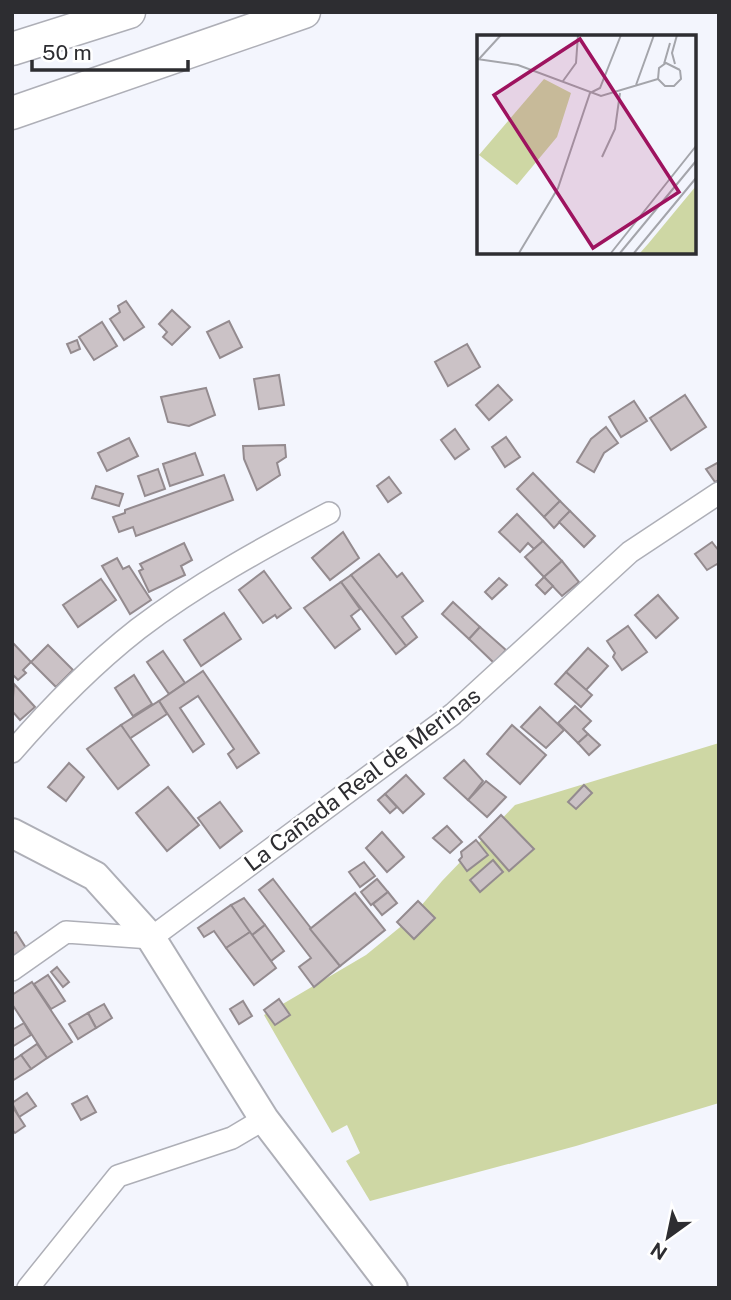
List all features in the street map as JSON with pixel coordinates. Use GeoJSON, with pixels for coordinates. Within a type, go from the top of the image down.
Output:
{"type":"FeatureCollection","features":[{"type":"Feature","properties":{"kind":"highway"},"geometry":{"type":"LineString","coordinates":[[12,49],[129,12]]}},
{"type":"Feature","properties":{"kind":"highway"},"geometry":{"type":"LineString","coordinates":[[12,113],[304,12]]}},
{"type":"Feature","properties":{"kind":"main road"},"geometry":{"type":"LineString","coordinates":[[12,833],[95,876],[151,938],[264,1119],[393,1288]]}},
{"type":"Feature","properties":{"kind":"street","name":"La Cañada Real de Merinas"},"geometry":{"type":"LineString","coordinates":[[151,938],[453,715],[630,552],[719,493]]}},
{"type":"Feature","properties":{"kind":"street"},"geometry":{"type":"LineString","coordinates":[[12,752],[51,707],[137,629],[247,556],[329,513]]}},
{"type":"Feature","properties":{"kind":"street"},"geometry":{"type":"LineString","coordinates":[[12,970],[66,932],[151,938]]}},
{"type":"Feature","properties":{"kind":"street"},"geometry":{"type":"LineString","coordinates":[[28,1288],[118,1175],[232,1138],[264,1119]]}},
{"type":"Feature","properties":{"kind":"green space"},"geometry":{"type":"Polygon","coordinates":[[[719,743],[719,1103],[576,1146],[370,1201],[346,1161],[360,1153],[347,1125],[332,1133],[264,1015],[366,955],[410,919],[442,881],[515,805],[719,743]]]}},
{"type":"Feature","properties":{"kind":"building"},"geometry":{"type":"Polygon","coordinates":[[[126,301],[144,327],[124,340],[110,319],[120,312],[118,306],[126,301]]]}},
{"type":"Feature","properties":{"kind":"building"},"geometry":{"type":"Polygon","coordinates":[[[172,310],[190,327],[172,345],[163,337],[167,332],[159,324],[172,310]]]}},
{"type":"Feature","properties":{"kind":"building"},"geometry":{"type":"Polygon","coordinates":[[[229,321],[242,347],[220,358],[207,332],[229,321]]]}},
{"type":"Feature","properties":{"kind":"building"},"geometry":{"type":"Polygon","coordinates":[[[102,322],[117,346],[94,360],[79,337],[102,322]]]}},
{"type":"Feature","properties":{"kind":"building"},"geometry":{"type":"Polygon","coordinates":[[[77,340],[80,349],[71,353],[67,344],[77,340]]]}},
{"type":"Feature","properties":{"kind":"building"},"geometry":{"type":"Polygon","coordinates":[[[467,344],[480,367],[448,386],[435,362],[467,344]]]}},
{"type":"Feature","properties":{"kind":"building"},"geometry":{"type":"Polygon","coordinates":[[[279,375],[284,405],[259,409],[254,379],[279,375]]]}},
{"type":"Feature","properties":{"kind":"building"},"geometry":{"type":"Polygon","coordinates":[[[498,385],[512,400],[489,420],[476,405],[498,385]]]}},
{"type":"Feature","properties":{"kind":"building"},"geometry":{"type":"Polygon","coordinates":[[[206,388],[215,415],[189,426],[168,422],[161,397],[206,388]]]}},
{"type":"Feature","properties":{"kind":"building"},"geometry":{"type":"Polygon","coordinates":[[[685,395],[706,427],[671,450],[650,418],[685,395]]]}},
{"type":"Feature","properties":{"kind":"building"},"geometry":{"type":"Polygon","coordinates":[[[634,401],[647,421],[621,437],[609,417],[634,401]]]}},
{"type":"Feature","properties":{"kind":"building"},"geometry":{"type":"Polygon","coordinates":[[[606,427],[618,443],[604,453],[594,472],[577,462],[591,439],[606,427]]]}},
{"type":"Feature","properties":{"kind":"building"},"geometry":{"type":"Polygon","coordinates":[[[455,429],[469,449],[455,459],[441,440],[455,429]]]}},
{"type":"Feature","properties":{"kind":"building"},"geometry":{"type":"Polygon","coordinates":[[[506,437],[520,457],[505,467],[492,447],[506,437]]]}},
{"type":"Feature","properties":{"kind":"building"},"geometry":{"type":"Polygon","coordinates":[[[129,438],[138,456],[107,471],[98,453],[129,438]]]}},
{"type":"Feature","properties":{"kind":"building"},"geometry":{"type":"Polygon","coordinates":[[[285,445],[286,457],[277,463],[280,475],[257,490],[244,459],[243,446],[285,445]]]}},
{"type":"Feature","properties":{"kind":"building"},"geometry":{"type":"Polygon","coordinates":[[[195,453],[203,475],[170,486],[163,464],[195,453]]]}},
{"type":"Feature","properties":{"kind":"building"},"geometry":{"type":"Polygon","coordinates":[[[719,462],[719,480],[715,482],[706,469],[719,462]]]}},
{"type":"Feature","properties":{"kind":"building"},"geometry":{"type":"Polygon","coordinates":[[[158,469],[165,489],[145,496],[138,476],[158,469]]]}},
{"type":"Feature","properties":{"kind":"building"},"geometry":{"type":"Polygon","coordinates":[[[533,473],[560,501],[544,517],[517,489],[533,473]]]}},
{"type":"Feature","properties":{"kind":"building"},"geometry":{"type":"Polygon","coordinates":[[[224,475],[233,500],[136,536],[133,527],[119,532],[113,517],[125,513],[125,510],[224,475]]]}},
{"type":"Feature","properties":{"kind":"building"},"geometry":{"type":"Polygon","coordinates":[[[389,477],[401,493],[388,502],[377,486],[389,477]]]}},
{"type":"Feature","properties":{"kind":"building"},"geometry":{"type":"Polygon","coordinates":[[[96,486],[123,494],[119,506],[92,498],[96,486]]]}},
{"type":"Feature","properties":{"kind":"building"},"geometry":{"type":"Polygon","coordinates":[[[560,501],[570,511],[554,528],[544,517],[560,501]]]}},
{"type":"Feature","properties":{"kind":"building"},"geometry":{"type":"Polygon","coordinates":[[[570,511],[595,536],[584,547],[559,522],[570,511]]]}},
{"type":"Feature","properties":{"kind":"building"},"geometry":{"type":"Polygon","coordinates":[[[517,514],[543,541],[534,549],[528,543],[520,552],[499,532],[517,514]]]}},
{"type":"Feature","properties":{"kind":"building"},"geometry":{"type":"Polygon","coordinates":[[[343,532],[359,558],[330,580],[312,558],[343,532]]]}},
{"type":"Feature","properties":{"kind":"building"},"geometry":{"type":"Polygon","coordinates":[[[543,541],[562,561],[544,577],[525,557],[543,541]]]}},
{"type":"Feature","properties":{"kind":"building"},"geometry":{"type":"Polygon","coordinates":[[[712,542],[719,551],[719,567],[717,564],[707,570],[695,554],[712,542]]]}},
{"type":"Feature","properties":{"kind":"building"},"geometry":{"type":"Polygon","coordinates":[[[184,543],[192,560],[181,566],[185,575],[149,592],[139,571],[143,569],[140,564],[184,543]]]}},
{"type":"Feature","properties":{"kind":"building"},"geometry":{"type":"Polygon","coordinates":[[[379,554],[397,577],[402,573],[423,601],[402,617],[417,637],[406,646],[351,575],[379,554]]]}},
{"type":"Feature","properties":{"kind":"building"},"geometry":{"type":"Polygon","coordinates":[[[117,558],[123,569],[129,566],[151,600],[130,614],[102,566],[117,558]]]}},
{"type":"Feature","properties":{"kind":"building"},"geometry":{"type":"Polygon","coordinates":[[[562,561],[579,582],[562,596],[544,577],[562,561]]]}},
{"type":"Feature","properties":{"kind":"building"},"geometry":{"type":"Polygon","coordinates":[[[264,571],[291,608],[277,618],[275,615],[263,623],[239,590],[264,571]]]}},
{"type":"Feature","properties":{"kind":"building"},"geometry":{"type":"Polygon","coordinates":[[[351,575],[406,646],[396,654],[341,582],[351,575]]]}},
{"type":"Feature","properties":{"kind":"building"},"geometry":{"type":"Polygon","coordinates":[[[544,577],[553,586],[545,594],[536,585],[544,577]]]}},
{"type":"Feature","properties":{"kind":"building"},"geometry":{"type":"Polygon","coordinates":[[[499,578],[507,585],[492,599],[485,592],[499,578]]]}},
{"type":"Feature","properties":{"kind":"building"},"geometry":{"type":"Polygon","coordinates":[[[101,579],[116,600],[78,627],[63,605],[101,579]]]}},
{"type":"Feature","properties":{"kind":"building"},"geometry":{"type":"Polygon","coordinates":[[[341,582],[360,609],[351,616],[360,629],[335,648],[304,608],[341,582]]]}},
{"type":"Feature","properties":{"kind":"building"},"geometry":{"type":"Polygon","coordinates":[[[658,595],[678,618],[656,638],[635,615],[658,595]]]}},
{"type":"Feature","properties":{"kind":"building"},"geometry":{"type":"Polygon","coordinates":[[[453,602],[480,627],[469,639],[442,614],[453,602]]]}},
{"type":"Feature","properties":{"kind":"building"},"geometry":{"type":"Polygon","coordinates":[[[224,613],[241,639],[201,666],[184,640],[224,613]]]}},
{"type":"Feature","properties":{"kind":"building"},"geometry":{"type":"Polygon","coordinates":[[[628,626],[647,652],[622,670],[607,641],[628,626]]]}},
{"type":"Feature","properties":{"kind":"building"},"geometry":{"type":"Polygon","coordinates":[[[480,627],[506,650],[494,663],[469,639],[480,627]]]}},
{"type":"Feature","properties":{"kind":"building"},"geometry":{"type":"Polygon","coordinates":[[[13,643],[31,662],[23,670],[26,673],[18,680],[12,674],[13,643]]]}},
{"type":"Feature","properties":{"kind":"building"},"geometry":{"type":"Polygon","coordinates":[[[48,645],[73,670],[56,687],[31,662],[48,645]]]}},
{"type":"Feature","properties":{"kind":"building"},"geometry":{"type":"Polygon","coordinates":[[[588,648],[608,666],[586,690],[566,672],[588,648]]]}},
{"type":"Feature","properties":{"kind":"building"},"geometry":{"type":"Polygon","coordinates":[[[163,651],[185,683],[169,694],[147,662],[163,651]]]}},
{"type":"Feature","properties":{"kind":"building"},"geometry":{"type":"Polygon","coordinates":[[[203,671],[259,753],[237,768],[228,754],[234,749],[198,696],[180,708],[204,744],[193,752],[159,701],[203,671]]]}},
{"type":"Feature","properties":{"kind":"building"},"geometry":{"type":"Polygon","coordinates":[[[566,672],[592,695],[581,707],[555,684],[566,672]]]}},
{"type":"Feature","properties":{"kind":"building"},"geometry":{"type":"Polygon","coordinates":[[[134,675],[152,704],[133,716],[115,688],[134,675]]]}},
{"type":"Feature","properties":{"kind":"building"},"geometry":{"type":"Polygon","coordinates":[[[14,684],[35,707],[20,720],[12,711],[14,684]]]}},
{"type":"Feature","properties":{"kind":"building"},"geometry":{"type":"Polygon","coordinates":[[[159,701],[167,714],[129,739],[121,725],[159,701]]]}},
{"type":"Feature","properties":{"kind":"building"},"geometry":{"type":"Polygon","coordinates":[[[575,706],[591,721],[583,729],[588,734],[578,743],[558,723],[575,706]]]}},
{"type":"Feature","properties":{"kind":"building"},"geometry":{"type":"Polygon","coordinates":[[[540,707],[564,730],[546,748],[521,727],[540,707]]]}},
{"type":"Feature","properties":{"kind":"building"},"geometry":{"type":"Polygon","coordinates":[[[121,725],[149,765],[118,789],[87,749],[121,725]]]}},
{"type":"Feature","properties":{"kind":"building"},"geometry":{"type":"Polygon","coordinates":[[[512,725],[546,755],[520,784],[487,754],[512,725]]]}},
{"type":"Feature","properties":{"kind":"building"},"geometry":{"type":"Polygon","coordinates":[[[588,734],[600,745],[589,755],[578,743],[588,734]]]}},
{"type":"Feature","properties":{"kind":"building"},"geometry":{"type":"Polygon","coordinates":[[[464,760],[483,781],[468,800],[444,778],[464,760]]]}},
{"type":"Feature","properties":{"kind":"building"},"geometry":{"type":"Polygon","coordinates":[[[69,763],[84,777],[66,801],[48,787],[69,763]]]}},
{"type":"Feature","properties":{"kind":"building"},"geometry":{"type":"Polygon","coordinates":[[[406,775],[424,794],[403,813],[385,794],[406,775]]]}},
{"type":"Feature","properties":{"kind":"building"},"geometry":{"type":"Polygon","coordinates":[[[486,781],[506,797],[487,817],[468,800],[486,781]]]}},
{"type":"Feature","properties":{"kind":"building"},"geometry":{"type":"Polygon","coordinates":[[[584,785],[592,793],[576,809],[568,802],[584,785]]]}},
{"type":"Feature","properties":{"kind":"building"},"geometry":{"type":"Polygon","coordinates":[[[168,787],[199,825],[167,851],[136,813],[168,787]]]}},
{"type":"Feature","properties":{"kind":"building"},"geometry":{"type":"Polygon","coordinates":[[[385,794],[397,807],[390,813],[378,800],[385,794]]]}},
{"type":"Feature","properties":{"kind":"building"},"geometry":{"type":"Polygon","coordinates":[[[220,802],[242,831],[220,848],[198,818],[220,802]]]}},
{"type":"Feature","properties":{"kind":"building"},"geometry":{"type":"Polygon","coordinates":[[[501,815],[534,849],[509,871],[479,837],[501,815]]]}},
{"type":"Feature","properties":{"kind":"building"},"geometry":{"type":"Polygon","coordinates":[[[447,826],[462,842],[450,853],[433,838],[447,826]]]}},
{"type":"Feature","properties":{"kind":"building"},"geometry":{"type":"Polygon","coordinates":[[[382,832],[404,857],[387,872],[366,848],[382,832]]]}},
{"type":"Feature","properties":{"kind":"building"},"geometry":{"type":"Polygon","coordinates":[[[476,840],[488,855],[467,871],[459,860],[462,857],[461,852],[476,840]]]}},
{"type":"Feature","properties":{"kind":"building"},"geometry":{"type":"Polygon","coordinates":[[[493,860],[503,872],[480,892],[470,880],[493,860]]]}},
{"type":"Feature","properties":{"kind":"building"},"geometry":{"type":"Polygon","coordinates":[[[364,862],[375,876],[360,887],[349,872],[364,862]]]}},
{"type":"Feature","properties":{"kind":"building"},"geometry":{"type":"Polygon","coordinates":[[[273,879],[340,966],[314,987],[299,967],[311,958],[259,890],[273,879]]]}},
{"type":"Feature","properties":{"kind":"building"},"geometry":{"type":"Polygon","coordinates":[[[377,879],[388,892],[371,905],[361,892],[377,879]]]}},
{"type":"Feature","properties":{"kind":"building"},"geometry":{"type":"Polygon","coordinates":[[[388,892],[397,903],[382,915],[373,904],[388,892]]]}},
{"type":"Feature","properties":{"kind":"building"},"geometry":{"type":"Polygon","coordinates":[[[355,893],[385,930],[340,966],[310,929],[355,893]]]}},
{"type":"Feature","properties":{"kind":"building"},"geometry":{"type":"Polygon","coordinates":[[[244,898],[265,925],[251,936],[231,905],[244,898]]]}},
{"type":"Feature","properties":{"kind":"building"},"geometry":{"type":"Polygon","coordinates":[[[418,901],[435,918],[414,939],[397,922],[418,901]]]}},
{"type":"Feature","properties":{"kind":"building"},"geometry":{"type":"Polygon","coordinates":[[[231,905],[250,932],[226,948],[214,931],[204,937],[198,928],[231,905]]]}},
{"type":"Feature","properties":{"kind":"building"},"geometry":{"type":"Polygon","coordinates":[[[265,925],[284,951],[271,961],[251,936],[265,925]]]}},
{"type":"Feature","properties":{"kind":"building"},"geometry":{"type":"Polygon","coordinates":[[[16,932],[26,948],[12,957],[12,934],[16,932]]]}},
{"type":"Feature","properties":{"kind":"building"},"geometry":{"type":"Polygon","coordinates":[[[250,932],[276,968],[254,985],[226,948],[250,932]]]}},
{"type":"Feature","properties":{"kind":"building"},"geometry":{"type":"Polygon","coordinates":[[[57,967],[69,982],[63,987],[51,972],[57,967]]]}},
{"type":"Feature","properties":{"kind":"building"},"geometry":{"type":"Polygon","coordinates":[[[48,975],[65,1001],[51,1009],[34,984],[48,975]]]}},
{"type":"Feature","properties":{"kind":"building"},"geometry":{"type":"Polygon","coordinates":[[[32,982],[72,1042],[47,1058],[12,1004],[12,995],[32,982]]]}},
{"type":"Feature","properties":{"kind":"building"},"geometry":{"type":"Polygon","coordinates":[[[279,999],[290,1015],[275,1025],[264,1010],[279,999]]]}},
{"type":"Feature","properties":{"kind":"building"},"geometry":{"type":"Polygon","coordinates":[[[243,1001],[252,1016],[239,1024],[230,1009],[243,1001]]]}},
{"type":"Feature","properties":{"kind":"building"},"geometry":{"type":"Polygon","coordinates":[[[104,1004],[112,1018],[96,1028],[88,1013],[104,1004]]]}},
{"type":"Feature","properties":{"kind":"building"},"geometry":{"type":"Polygon","coordinates":[[[88,1013],[96,1028],[78,1039],[69,1024],[88,1013]]]}},
{"type":"Feature","properties":{"kind":"building"},"geometry":{"type":"Polygon","coordinates":[[[24,1023],[31,1035],[12,1047],[12,1030],[24,1023]]]}},
{"type":"Feature","properties":{"kind":"building"},"geometry":{"type":"Polygon","coordinates":[[[37,1044],[47,1058],[31,1069],[21,1055],[37,1044]]]}},
{"type":"Feature","properties":{"kind":"building"},"geometry":{"type":"Polygon","coordinates":[[[21,1055],[31,1069],[12,1081],[12,1061],[21,1055]]]}},
{"type":"Feature","properties":{"kind":"building"},"geometry":{"type":"Polygon","coordinates":[[[27,1093],[36,1106],[19,1117],[12,1103],[27,1093]]]}},
{"type":"Feature","properties":{"kind":"building"},"geometry":{"type":"Polygon","coordinates":[[[87,1096],[96,1112],[81,1120],[72,1104],[87,1096]]]}},
{"type":"Feature","properties":{"kind":"building"},"geometry":{"type":"Polygon","coordinates":[[[12,1106],[25,1126],[15,1133],[12,1129],[12,1106]]]}}]}
